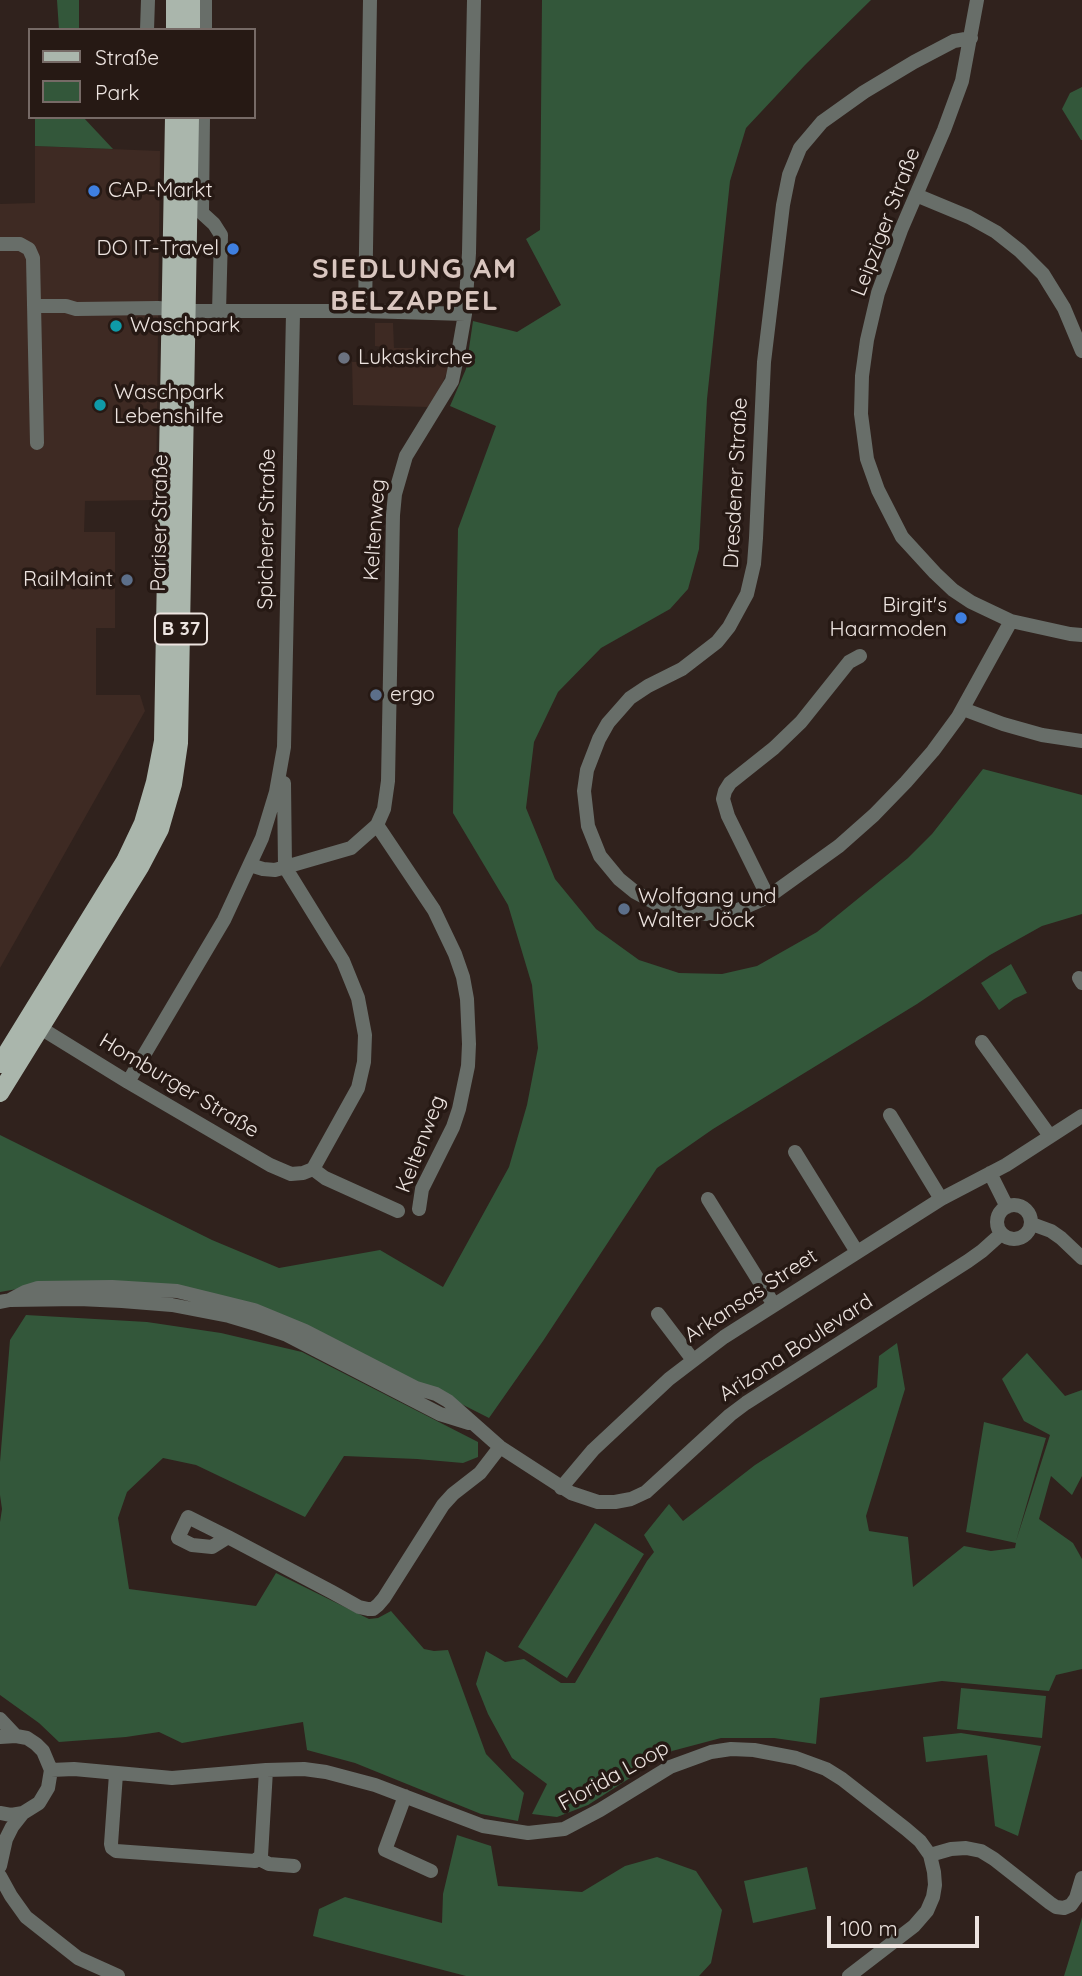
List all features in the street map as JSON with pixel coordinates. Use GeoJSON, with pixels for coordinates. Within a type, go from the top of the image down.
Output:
{"type":"FeatureCollection","features":[{"type":"Feature","properties":{"kind":"main road"},"geometry":{"type":"LineString","coordinates":[[175,28],[176,0]]}},
{"type":"Feature","properties":{"kind":"main road"},"geometry":{"type":"LineString","coordinates":[[191,0],[191,28]]}},
{"type":"Feature","properties":{"kind":"main road","name":"Pariser Straße"},"geometry":{"type":"LineString","coordinates":[[174,119],[179,310]]}},
{"type":"Feature","properties":{"kind":"main road","name":"Pariser Straße"},"geometry":{"type":"LineString","coordinates":[[0,1093],[34,1024],[125,861],[143,823],[163,741],[179,310],[190,119]]}},
{"type":"Feature","properties":{"kind":"main road","name":"Pariser Straße"},"geometry":{"type":"LineString","coordinates":[[0,1064],[34,1024]]}},
{"type":"Feature","properties":{"kind":"street"},"geometry":{"type":"LineString","coordinates":[[147,28],[148,0]]}},
{"type":"Feature","properties":{"kind":"street"},"geometry":{"type":"LineString","coordinates":[[205,0],[205,28]]}},
{"type":"Feature","properties":{"kind":"street"},"geometry":{"type":"LineString","coordinates":[[365,311],[370,0]]}},
{"type":"Feature","properties":{"kind":"street","name":"Keltenweg"},"geometry":{"type":"LineString","coordinates":[[419,1209],[422,1189],[459,1109],[468,1066],[467,999],[455,954],[435,910],[377,825],[384,810],[387,789],[395,494],[406,456],[452,381],[465,314],[470,253],[474,0]]}},
{"type":"Feature","properties":{"kind":"street","name":"Leipziger Straße"},"geometry":{"type":"LineString","coordinates":[[977,0],[962,81],[886,270],[867,340],[861,414],[867,458],[878,490],[902,537],[953,590],[971,602],[1012,621],[1082,635]]}},
{"type":"Feature","properties":{"kind":"street","name":"Dresdener Straße"},"geometry":{"type":"LineString","coordinates":[[971,38],[954,41],[864,92],[822,122],[800,148],[789,175],[783,205],[767,337],[754,565],[747,594],[718,642],[682,669],[630,698],[598,739],[587,770],[584,790],[585,808],[594,843],[609,869],[635,891],[663,907],[706,914],[738,910],[768,897],[839,846],[874,815],[933,751],[962,709],[1012,621]]}},
{"type":"Feature","properties":{"kind":"street"},"geometry":{"type":"LineString","coordinates":[[204,119],[202,213],[214,224],[220,235],[219,312]]}},
{"type":"Feature","properties":{"kind":"street"},"geometry":{"type":"LineString","coordinates":[[916,195],[969,217],[996,232],[1020,251],[1042,274],[1064,308],[1082,351]]}},
{"type":"Feature","properties":{"kind":"street"},"geometry":{"type":"LineString","coordinates":[[0,244],[20,244],[29,249],[33,258],[37,443]]}},
{"type":"Feature","properties":{"kind":"street"},"geometry":{"type":"LineString","coordinates":[[34,306],[219,312],[365,311],[465,314]]}},
{"type":"Feature","properties":{"kind":"street","name":"Spicherer Straße"},"geometry":{"type":"LineString","coordinates":[[285,867],[284,747],[293,313]]}},
{"type":"Feature","properties":{"kind":"street"},"geometry":{"type":"LineString","coordinates":[[768,897],[728,816],[723,799],[725,791],[730,783],[774,748],[801,722],[849,662],[860,656]]}},
{"type":"Feature","properties":{"kind":"street"},"geometry":{"type":"LineString","coordinates":[[962,709],[1042,735],[1082,741]]}},
{"type":"Feature","properties":{"kind":"street","name":"Spicherer Straße"},"geometry":{"type":"LineString","coordinates":[[128,1082],[225,920],[270,815],[284,747]]}},
{"type":"Feature","properties":{"kind":"street"},"geometry":{"type":"LineString","coordinates":[[250,865],[275,870],[351,848],[377,825]]}},
{"type":"Feature","properties":{"kind":"street"},"geometry":{"type":"LineString","coordinates":[[285,867],[343,961],[358,998],[365,1035],[364,1062],[358,1088],[313,1169],[325,1178],[398,1211]]}},
{"type":"Feature","properties":{"kind":"street","name":"Homburger Straße"},"geometry":{"type":"LineString","coordinates":[[34,1024],[281,1171],[298,1174],[313,1169]]}},
{"type":"Feature","properties":{"kind":"street"},"geometry":{"type":"LineString","coordinates":[[982,1042],[1049,1136]]}},
{"type":"Feature","properties":{"kind":"street"},"geometry":{"type":"LineString","coordinates":[[890,1115],[941,1199]]}},
{"type":"Feature","properties":{"kind":"street","name":"Arkansas Street"},"geometry":{"type":"LineString","coordinates":[[561,1488],[604,1440],[693,1360],[941,1199],[990,1173],[1082,1116]]}},
{"type":"Feature","properties":{"kind":"street"},"geometry":{"type":"LineString","coordinates":[[794,1152],[857,1252]]}},
{"type":"Feature","properties":{"kind":"street"},"geometry":{"type":"LineString","coordinates":[[990,1173],[1007,1207]]}},
{"type":"Feature","properties":{"kind":"street"},"geometry":{"type":"LineString","coordinates":[[708,1199],[774,1305]]}},
{"type":"Feature","properties":{"kind":"street"},"geometry":{"type":"LineString","coordinates":[[1016,1205],[1025,1208],[1031,1215],[1032,1224],[1027,1235],[1017,1240],[1011,1240],[1001,1234],[997,1226],[998,1217],[1007,1207],[1016,1205]]}},
{"type":"Feature","properties":{"kind":"street"},"geometry":{"type":"LineString","coordinates":[[1032,1224],[1051,1231],[1082,1258]]}},
{"type":"Feature","properties":{"kind":"street","name":"Arizona Boulevard"},"geometry":{"type":"LineString","coordinates":[[5,1301],[38,1288],[100,1287],[168,1290],[254,1310],[305,1331],[416,1388],[436,1394],[448,1401],[500,1447],[561,1488],[580,1497],[606,1503],[631,1499],[646,1492],[746,1403],[975,1256],[1001,1234]]}},
{"type":"Feature","properties":{"kind":"street","name":"Arizona Boulevard"},"geometry":{"type":"LineString","coordinates":[[5,1301],[79,1298],[122,1300],[172,1305],[256,1324],[287,1335],[440,1414],[474,1425]]}},
{"type":"Feature","properties":{"kind":"street"},"geometry":{"type":"LineString","coordinates":[[209,1312],[217,1307],[219,1300]]}},
{"type":"Feature","properties":{"kind":"street"},"geometry":{"type":"LineString","coordinates":[[658,1314],[693,1360]]}},
{"type":"Feature","properties":{"kind":"street"},"geometry":{"type":"LineString","coordinates":[[228,1537],[359,1607],[373,1609],[384,1598],[443,1505],[480,1473],[500,1447]]}},
{"type":"Feature","properties":{"kind":"street"},"geometry":{"type":"LineString","coordinates":[[0,1719],[16,1736]]}},
{"type":"Feature","properties":{"kind":"street"},"geometry":{"type":"LineString","coordinates":[[0,1737],[16,1736],[36,1744],[43,1751],[51,1770],[51,1779],[39,1804],[23,1813],[0,1813]]}},
{"type":"Feature","properties":{"kind":"street","name":"Florida Loop"},"geometry":{"type":"LineString","coordinates":[[51,1770],[74,1769],[172,1778],[304,1769],[375,1785],[483,1826],[528,1833],[564,1829],[659,1773],[691,1758],[731,1749],[754,1750],[796,1758],[827,1769],[906,1829],[920,1841],[930,1855]]}},
{"type":"Feature","properties":{"kind":"street"},"geometry":{"type":"LineString","coordinates":[[259,1859],[266,1770]]}},
{"type":"Feature","properties":{"kind":"street"},"geometry":{"type":"LineString","coordinates":[[116,1774],[111,1844],[116,1851],[255,1861],[259,1859],[269,1864],[294,1866]]}},
{"type":"Feature","properties":{"kind":"street"},"geometry":{"type":"LineString","coordinates":[[405,1796],[385,1850],[431,1871]]}},
{"type":"Feature","properties":{"kind":"street"},"geometry":{"type":"LineString","coordinates":[[0,1866],[6,1839],[23,1813]]}},
{"type":"Feature","properties":{"kind":"street"},"geometry":{"type":"LineString","coordinates":[[849,1976],[914,1926],[927,1911],[935,1885],[930,1855],[951,1849],[981,1851],[1049,1903],[1064,1908],[1071,1905],[1076,1898],[1082,1878]]}},
{"type":"Feature","properties":{"kind":"street"},"geometry":{"type":"LineString","coordinates":[[0,1876],[26,1917],[78,1958],[118,1976]]}},
{"type":"Feature","properties":{"kind":"shaded area"},"geometry":{"type":"Polygon","coordinates":[[[35,146],[160,151],[156,500],[85,501],[84,532],[115,532],[115,628],[96,628],[96,695],[140,695],[145,711],[0,968],[0,204],[35,203],[35,146]]]}},
{"type":"Feature","properties":{"kind":"shaded area"},"geometry":{"type":"Polygon","coordinates":[[[375,323],[393,323],[394,348],[414,348],[452,360],[439,391],[428,407],[353,405],[352,362],[377,362],[377,359],[383,358],[383,347],[375,346],[375,323]]]}},
{"type":"Feature","properties":{"kind":"green space"},"geometry":{"type":"Polygon","coordinates":[[[57,0],[79,0],[79,28],[59,28],[57,0]]]}},
{"type":"Feature","properties":{"kind":"green space"},"geometry":{"type":"Polygon","coordinates":[[[542,0],[871,0],[746,128],[730,181],[707,399],[699,549],[688,589],[670,609],[601,648],[558,692],[534,742],[526,808],[555,879],[596,929],[639,960],[679,973],[722,974],[757,966],[817,932],[908,858],[932,834],[983,769],[1082,795],[1082,914],[1042,926],[990,955],[917,1004],[713,1129],[657,1168],[489,1418],[317,1331],[186,1290],[46,1284],[0,1292],[0,1135],[212,1240],[279,1268],[380,1250],[443,1287],[509,1167],[527,1105],[538,1048],[532,985],[508,905],[453,813],[458,529],[496,426],[450,406],[466,369],[473,321],[517,332],[561,305],[526,239],[540,230],[542,0]]]}},
{"type":"Feature","properties":{"kind":"green space"},"geometry":{"type":"Polygon","coordinates":[[[1082,87],[1081,140],[1062,109],[1070,93],[1082,87]]]}},
{"type":"Feature","properties":{"kind":"green space"},"geometry":{"type":"Polygon","coordinates":[[[35,119],[85,119],[113,149],[35,146],[35,119]]]}},
{"type":"Feature","properties":{"kind":"green space"},"geometry":{"type":"Polygon","coordinates":[[[1011,964],[1027,993],[999,1010],[981,983],[1011,964]]]}},
{"type":"Feature","properties":{"kind":"green space"},"geometry":{"type":"Polygon","coordinates":[[[26,1315],[147,1322],[221,1333],[302,1352],[478,1442],[478,1457],[463,1463],[344,1456],[305,1517],[196,1465],[163,1458],[127,1492],[118,1518],[129,1589],[256,1606],[276,1573],[369,1619],[378,1618],[391,1611],[424,1649],[448,1650],[486,1754],[524,1793],[518,1821],[481,1814],[355,1763],[307,1750],[303,1722],[182,1743],[159,1732],[59,1742],[39,1723],[0,1695],[0,1462],[10,1340],[26,1315]]]}},
{"type":"Feature","properties":{"kind":"green space"},"geometry":{"type":"Polygon","coordinates":[[[897,1343],[905,1389],[866,1516],[869,1531],[908,1537],[913,1587],[964,1546],[991,1551],[1015,1548],[1016,1543],[966,1532],[984,1422],[1046,1438],[1016,1541],[1050,1435],[1024,1421],[1002,1379],[1027,1353],[1065,1396],[1082,1390],[1082,1476],[1072,1495],[1051,1476],[1039,1519],[1073,1543],[1082,1559],[1082,1669],[1056,1675],[1049,1691],[942,1681],[820,1698],[816,1744],[774,1738],[721,1738],[672,1751],[588,1805],[557,1817],[532,1814],[547,1784],[512,1758],[488,1714],[476,1684],[486,1651],[505,1662],[524,1659],[561,1683],[575,1683],[654,1552],[644,1535],[669,1504],[683,1521],[755,1465],[877,1387],[879,1356],[897,1343]]]}},
{"type":"Feature","properties":{"kind":"green space"},"geometry":{"type":"Polygon","coordinates":[[[595,1523],[644,1554],[567,1678],[518,1647],[595,1523]]]}},
{"type":"Feature","properties":{"kind":"green space"},"geometry":{"type":"Polygon","coordinates":[[[961,1688],[1046,1696],[1042,1738],[957,1729],[961,1688]]]}},
{"type":"Feature","properties":{"kind":"green space"},"geometry":{"type":"Polygon","coordinates":[[[961,1733],[1041,1746],[1018,1836],[995,1826],[987,1755],[926,1762],[923,1737],[961,1733]]]}},
{"type":"Feature","properties":{"kind":"green space"},"geometry":{"type":"Polygon","coordinates":[[[457,1835],[491,1846],[498,1886],[582,1892],[625,1866],[657,1857],[696,1871],[722,1910],[711,1963],[699,1976],[466,1976],[313,1936],[319,1909],[345,1897],[442,1923],[443,1894],[457,1835]]]}},
{"type":"Feature","properties":{"kind":"green space"},"geometry":{"type":"Polygon","coordinates":[[[807,1867],[816,1909],[753,1923],[744,1881],[807,1867]]]}},
{"type":"Feature","properties":{"kind":"green space"},"geometry":{"type":"Polygon","coordinates":[[[1082,1917],[1082,1976],[1064,1976],[1081,1921],[1082,1917]]]}},
{"type":"Feature","properties":{"kind":"place","name":"CAP-Markt"},"geometry":{"type":"Point","coordinates":[94,191]}},
{"type":"Feature","properties":{"kind":"place","name":"DO IT-Travel"},"geometry":{"type":"Point","coordinates":[233,249]}},
{"type":"Feature","properties":{"kind":"place","name":"Waschpark"},"geometry":{"type":"Point","coordinates":[116,326]}},
{"type":"Feature","properties":{"kind":"place","name":"Lukaskirche"},"geometry":{"type":"Point","coordinates":[344,358]}},
{"type":"Feature","properties":{"kind":"place","name":"Waschpark Lebenshilfe"},"geometry":{"type":"Point","coordinates":[100,405]}},
{"type":"Feature","properties":{"kind":"place","name":"RailMaint"},"geometry":{"type":"Point","coordinates":[127,580]}},
{"type":"Feature","properties":{"kind":"place","name":"Birgit's Haarmoden"},"geometry":{"type":"Point","coordinates":[961,618]}},
{"type":"Feature","properties":{"kind":"place","name":"ergo"},"geometry":{"type":"Point","coordinates":[376,695]}},
{"type":"Feature","properties":{"kind":"place","name":"Wolfgang und Walter Jöck"},"geometry":{"type":"Point","coordinates":[624,909]}},
{"type":"Feature","properties":{"kind":"district","name":"SIEDLUNG AM BELZAPPEL"},"geometry":{"type":"Point","coordinates":[415,286]}}]}
